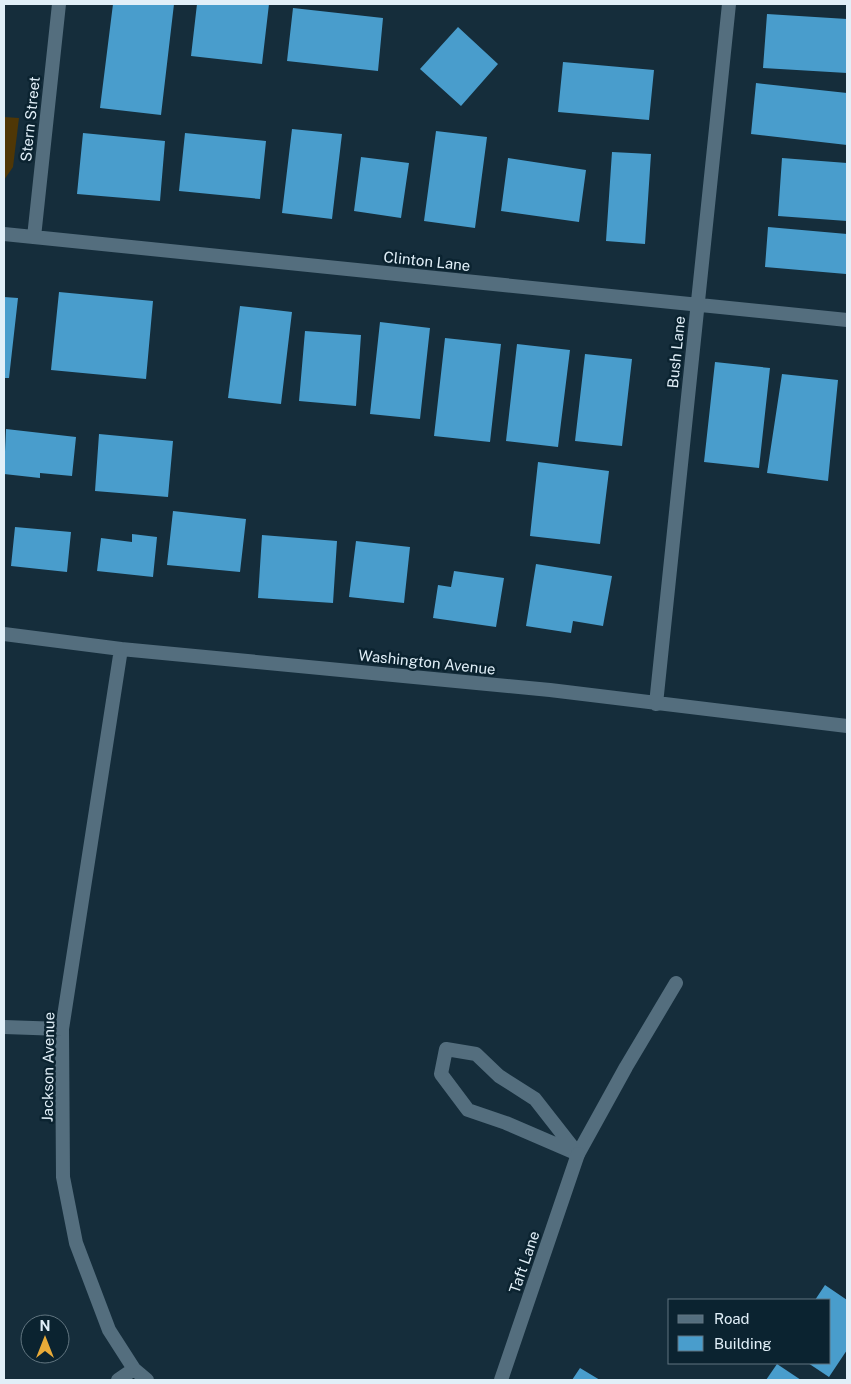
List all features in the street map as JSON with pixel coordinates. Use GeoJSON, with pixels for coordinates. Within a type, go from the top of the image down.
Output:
{"type":"FeatureCollection","features":[{"type":"Feature","properties":{"kind":"street","name":"Stern Street"},"geometry":{"type":"LineString","coordinates":[[34,237],[59,4]]}},
{"type":"Feature","properties":{"kind":"street","name":"Bush Lane"},"geometry":{"type":"LineString","coordinates":[[656,704],[729,4]]}},
{"type":"Feature","properties":{"kind":"street","name":"Clinton Lane"},"geometry":{"type":"LineString","coordinates":[[4,234],[847,320]]}},
{"type":"Feature","properties":{"kind":"street","name":"Washington Avenue"},"geometry":{"type":"LineString","coordinates":[[4,634],[120,649],[550,690],[847,726]]}},
{"type":"Feature","properties":{"kind":"street","name":"Jackson Avenue"},"geometry":{"type":"LineString","coordinates":[[120,649],[62,1029],[63,1176],[76,1243],[108,1330],[134,1369],[147,1380]]}},
{"type":"Feature","properties":{"kind":"street","name":"Taft Lane"},"geometry":{"type":"LineString","coordinates":[[501,1380],[578,1154],[626,1067],[676,983]]}},
{"type":"Feature","properties":{"kind":"street"},"geometry":{"type":"LineString","coordinates":[[4,1027],[62,1029]]}},
{"type":"Feature","properties":{"kind":"street"},"geometry":{"type":"LineString","coordinates":[[446,1050],[476,1054],[499,1076],[535,1099],[578,1154],[506,1123],[468,1110],[441,1074],[446,1050]]}},
{"type":"Feature","properties":{"kind":"street"},"geometry":{"type":"LineString","coordinates":[[118,1380],[134,1369]]}},
{"type":"Feature","properties":{"kind":"shaded area"},"geometry":{"type":"Polygon","coordinates":[[[4,117],[19,118],[13,167],[4,180],[4,117]]]}},
{"type":"Feature","properties":{"kind":"building"},"geometry":{"type":"Polygon","coordinates":[[[113,4],[174,4],[161,115],[100,108],[113,4]]]}},
{"type":"Feature","properties":{"kind":"building"},"geometry":{"type":"Polygon","coordinates":[[[197,4],[269,4],[262,64],[191,56],[197,4]]]}},
{"type":"Feature","properties":{"kind":"building"},"geometry":{"type":"Polygon","coordinates":[[[293,8],[383,18],[378,71],[287,61],[293,8]]]}},
{"type":"Feature","properties":{"kind":"building"},"geometry":{"type":"Polygon","coordinates":[[[767,14],[847,19],[847,73],[763,68],[767,14]]]}},
{"type":"Feature","properties":{"kind":"building"},"geometry":{"type":"Polygon","coordinates":[[[458,27],[498,64],[461,106],[420,69],[458,27]]]}},
{"type":"Feature","properties":{"kind":"building"},"geometry":{"type":"Polygon","coordinates":[[[563,62],[654,70],[649,120],[558,112],[563,62]]]}},
{"type":"Feature","properties":{"kind":"building"},"geometry":{"type":"Polygon","coordinates":[[[756,83],[847,93],[847,145],[751,134],[756,83]]]}},
{"type":"Feature","properties":{"kind":"building"},"geometry":{"type":"Polygon","coordinates":[[[292,129],[342,134],[332,219],[282,213],[292,129]]]}},
{"type":"Feature","properties":{"kind":"building"},"geometry":{"type":"Polygon","coordinates":[[[436,131],[487,137],[475,228],[424,221],[436,131]]]}},
{"type":"Feature","properties":{"kind":"building"},"geometry":{"type":"Polygon","coordinates":[[[83,133],[165,141],[160,201],[77,194],[83,133]]]}},
{"type":"Feature","properties":{"kind":"building"},"geometry":{"type":"Polygon","coordinates":[[[185,133],[266,141],[260,199],[179,191],[185,133]]]}},
{"type":"Feature","properties":{"kind":"building"},"geometry":{"type":"Polygon","coordinates":[[[612,152],[651,154],[645,244],[606,241],[612,152]]]}},
{"type":"Feature","properties":{"kind":"building"},"geometry":{"type":"Polygon","coordinates":[[[361,157],[409,163],[401,218],[354,211],[361,157]]]}},
{"type":"Feature","properties":{"kind":"building"},"geometry":{"type":"Polygon","coordinates":[[[508,158],[586,170],[579,222],[501,211],[508,158]]]}},
{"type":"Feature","properties":{"kind":"building"},"geometry":{"type":"Polygon","coordinates":[[[782,158],[847,163],[847,221],[778,216],[782,158]]]}},
{"type":"Feature","properties":{"kind":"building"},"geometry":{"type":"Polygon","coordinates":[[[768,227],[847,234],[846,274],[765,267],[768,227]]]}},
{"type":"Feature","properties":{"kind":"building"},"geometry":{"type":"Polygon","coordinates":[[[59,292],[153,301],[146,379],[51,370],[59,292]]]}},
{"type":"Feature","properties":{"kind":"building"},"geometry":{"type":"Polygon","coordinates":[[[4,297],[18,298],[9,378],[4,378],[4,297]]]}},
{"type":"Feature","properties":{"kind":"building"},"geometry":{"type":"Polygon","coordinates":[[[240,306],[292,312],[281,404],[228,398],[240,306]]]}},
{"type":"Feature","properties":{"kind":"building"},"geometry":{"type":"Polygon","coordinates":[[[380,322],[430,328],[420,419],[370,414],[380,322]]]}},
{"type":"Feature","properties":{"kind":"building"},"geometry":{"type":"Polygon","coordinates":[[[305,331],[361,335],[356,406],[299,401],[305,331]]]}},
{"type":"Feature","properties":{"kind":"building"},"geometry":{"type":"Polygon","coordinates":[[[445,338],[501,344],[490,442],[434,436],[445,338]]]}},
{"type":"Feature","properties":{"kind":"building"},"geometry":{"type":"Polygon","coordinates":[[[517,344],[570,350],[558,447],[506,441],[517,344]]]}},
{"type":"Feature","properties":{"kind":"building"},"geometry":{"type":"Polygon","coordinates":[[[585,354],[632,359],[622,446],[575,441],[585,354]]]}},
{"type":"Feature","properties":{"kind":"building"},"geometry":{"type":"Polygon","coordinates":[[[715,362],[770,368],[759,468],[704,462],[715,362]]]}},
{"type":"Feature","properties":{"kind":"building"},"geometry":{"type":"Polygon","coordinates":[[[782,374],[838,380],[828,481],[767,473],[782,374]]]}},
{"type":"Feature","properties":{"kind":"building"},"geometry":{"type":"Polygon","coordinates":[[[6,429],[76,437],[72,476],[40,473],[40,478],[4,474],[6,429]]]}},
{"type":"Feature","properties":{"kind":"building"},"geometry":{"type":"Polygon","coordinates":[[[99,434],[173,441],[168,497],[95,491],[99,434]]]}},
{"type":"Feature","properties":{"kind":"building"},"geometry":{"type":"Polygon","coordinates":[[[538,462],[609,471],[600,544],[530,536],[538,462]]]}},
{"type":"Feature","properties":{"kind":"building"},"geometry":{"type":"Polygon","coordinates":[[[173,511],[246,519],[240,572],[167,565],[173,511]]]}},
{"type":"Feature","properties":{"kind":"building"},"geometry":{"type":"Polygon","coordinates":[[[15,527],[71,532],[67,572],[11,566],[15,527]]]}},
{"type":"Feature","properties":{"kind":"building"},"geometry":{"type":"Polygon","coordinates":[[[132,534],[157,537],[153,577],[97,571],[101,538],[132,542],[132,534]]]}},
{"type":"Feature","properties":{"kind":"building"},"geometry":{"type":"Polygon","coordinates":[[[262,535],[337,541],[333,603],[258,598],[262,535]]]}},
{"type":"Feature","properties":{"kind":"building"},"geometry":{"type":"Polygon","coordinates":[[[356,541],[410,547],[404,603],[349,597],[356,541]]]}},
{"type":"Feature","properties":{"kind":"building"},"geometry":{"type":"Polygon","coordinates":[[[536,564],[612,576],[603,626],[573,621],[571,633],[526,626],[536,564]]]}},
{"type":"Feature","properties":{"kind":"building"},"geometry":{"type":"Polygon","coordinates":[[[454,571],[504,578],[496,627],[433,618],[438,585],[451,587],[454,571]]]}},
{"type":"Feature","properties":{"kind":"building"},"geometry":{"type":"Polygon","coordinates":[[[825,1285],[847,1300],[847,1350],[829,1377],[810,1364],[831,1364],[831,1299],[816,1299],[825,1285]]]}},
{"type":"Feature","properties":{"kind":"building"},"geometry":{"type":"Polygon","coordinates":[[[777,1364],[801,1380],[766,1380],[777,1364]]]}},
{"type":"Feature","properties":{"kind":"building"},"geometry":{"type":"Polygon","coordinates":[[[580,1368],[600,1380],[572,1380],[580,1368]]]}}]}
